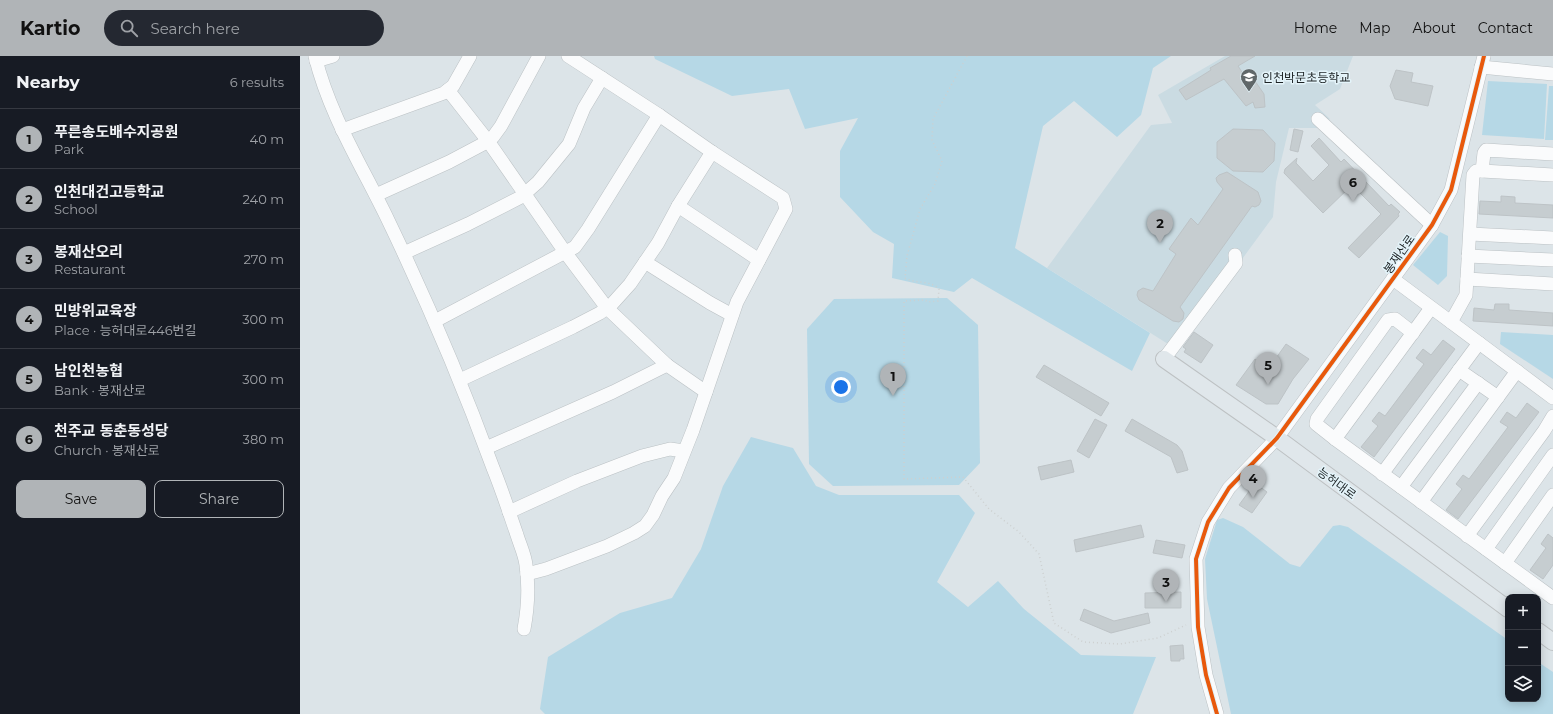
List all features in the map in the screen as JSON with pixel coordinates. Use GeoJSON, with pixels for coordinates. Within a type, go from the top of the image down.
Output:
{"type":"FeatureCollection","features":[{"type":"Feature","properties":{"kind":"main road","name":"능허대로"},"geometry":{"type":"LineString","coordinates":[[1164,359],[1277,438],[1505,607]]}},
{"type":"Feature","properties":{"kind":"main road"},"geometry":{"type":"LineString","coordinates":[[1541,633],[1553,642]]}},
{"type":"Feature","properties":{"kind":"street"},"geometry":{"type":"LineString","coordinates":[[333,56],[316,58],[325,88],[342,130],[376,195],[435,321],[460,380],[509,512],[526,563],[527,611],[524,629]]}},
{"type":"Feature","properties":{"kind":"street"},"geometry":{"type":"LineString","coordinates":[[342,130],[444,93],[453,86],[470,56]]}},
{"type":"Feature","properties":{"kind":"street"},"geometry":{"type":"LineString","coordinates":[[376,195],[449,162],[493,137],[501,126],[539,56]]}},
{"type":"Feature","properties":{"kind":"street"},"geometry":{"type":"LineString","coordinates":[[527,574],[546,569],[607,546],[645,526],[653,515],[662,496],[674,478],[693,430],[732,315],[786,209],[783,198],[568,56]]}},
{"type":"Feature","properties":{"kind":"street"},"geometry":{"type":"LineString","coordinates":[[1483,62],[1553,74]]}},
{"type":"Feature","properties":{"kind":"street","name":"봉재산로"},"geometry":{"type":"LineString","coordinates":[[1217,714],[1206,675],[1198,627],[1196,559],[1208,522],[1229,488],[1277,438],[1393,280],[1432,224],[1451,190],[1483,62]]}},
{"type":"Feature","properties":{"kind":"street"},"geometry":{"type":"LineString","coordinates":[[404,253],[468,224],[521,197],[538,182],[568,144],[584,108],[602,78]]}},
{"type":"Feature","properties":{"kind":"street"},"geometry":{"type":"LineString","coordinates":[[448,90],[488,140],[565,252],[607,308],[667,365],[706,392]]}},
{"type":"Feature","properties":{"kind":"street"},"geometry":{"type":"LineString","coordinates":[[435,321],[575,247],[588,229],[659,115]]}},
{"type":"Feature","properties":{"kind":"street"},"geometry":{"type":"LineString","coordinates":[[1318,119],[1432,224]]}},
{"type":"Feature","properties":{"kind":"street"},"geometry":{"type":"LineString","coordinates":[[1482,171],[1484,153],[1486,150],[1553,154]]}},
{"type":"Feature","properties":{"kind":"street"},"geometry":{"type":"LineString","coordinates":[[460,380],[573,327],[607,308],[630,284],[658,243],[678,206],[712,152]]}},
{"type":"Feature","properties":{"kind":"street"},"geometry":{"type":"LineString","coordinates":[[1451,322],[1466,295],[1473,175],[1476,171],[1482,171],[1553,175]]}},
{"type":"Feature","properties":{"kind":"street"},"geometry":{"type":"LineString","coordinates":[[678,206],[759,260]]}},
{"type":"Feature","properties":{"kind":"street"},"geometry":{"type":"LineString","coordinates":[[1470,234],[1553,238]]}},
{"type":"Feature","properties":{"kind":"street"},"geometry":{"type":"LineString","coordinates":[[1164,359],[1236,262],[1235,255]]}},
{"type":"Feature","properties":{"kind":"street"},"geometry":{"type":"LineString","coordinates":[[1468,256],[1553,260]]}},
{"type":"Feature","properties":{"kind":"street"},"geometry":{"type":"LineString","coordinates":[[645,262],[732,315]]}},
{"type":"Feature","properties":{"kind":"street"},"geometry":{"type":"LineString","coordinates":[[1467,279],[1553,284]]}},
{"type":"Feature","properties":{"kind":"street"},"geometry":{"type":"LineString","coordinates":[[1393,280],[1553,398]]}},
{"type":"Feature","properties":{"kind":"street"},"geometry":{"type":"LineString","coordinates":[[1335,440],[1431,308]]}},
{"type":"Feature","properties":{"kind":"street"},"geometry":{"type":"LineString","coordinates":[[1413,333],[1394,319],[1388,320],[1317,419],[1316,424],[1335,440],[1552,596]]}},
{"type":"Feature","properties":{"kind":"street"},"geometry":{"type":"LineString","coordinates":[[1382,474],[1479,343]]}},
{"type":"Feature","properties":{"kind":"street"},"geometry":{"type":"LineString","coordinates":[[486,448],[613,392],[667,365]]}},
{"type":"Feature","properties":{"kind":"street"},"geometry":{"type":"LineString","coordinates":[[1459,370],[1498,397]]}},
{"type":"Feature","properties":{"kind":"street"},"geometry":{"type":"LineString","coordinates":[[1421,502],[1517,371]]}},
{"type":"Feature","properties":{"kind":"street"},"geometry":{"type":"LineString","coordinates":[[1401,487],[1478,383]]}},
{"type":"Feature","properties":{"kind":"street"},"geometry":{"type":"LineString","coordinates":[[1467,536],[1548,434],[1553,416]]}},
{"type":"Feature","properties":{"kind":"street"},"geometry":{"type":"LineString","coordinates":[[509,512],[577,481],[642,456],[670,449],[684,450]]}},
{"type":"Feature","properties":{"kind":"street"},"geometry":{"type":"LineString","coordinates":[[1486,549],[1553,455]]}},
{"type":"Feature","properties":{"kind":"street"},"geometry":{"type":"LineString","coordinates":[[1505,563],[1553,495]]}},
{"type":"Feature","properties":{"kind":"path"},"geometry":{"type":"LineString","coordinates":[[967,56],[933,119],[932,140],[942,161],[935,184],[920,210],[908,256],[905,278],[910,281],[924,282],[937,286],[939,289],[938,301],[904,301],[904,479],[963,477],[989,509],[1019,532],[1039,554],[1054,623],[1083,642],[1120,644],[1158,638],[1186,626],[1189,623]]}},
{"type":"Feature","properties":{"kind":"shaded area"},"geometry":{"type":"Polygon","coordinates":[[[654,56],[1171,56],[1153,68],[1141,115],[1117,137],[1074,101],[1043,126],[1015,248],[1150,333],[1132,371],[972,278],[954,292],[892,278],[894,244],[873,232],[840,197],[840,151],[858,118],[805,129],[789,89],[732,96],[655,59],[654,56]]]}},
{"type":"Feature","properties":{"kind":"shaded area"},"geometry":{"type":"Polygon","coordinates":[[[1225,56],[1353,56],[1340,89],[1315,105],[1330,119],[1317,128],[1289,128],[1276,182],[1273,217],[1176,349],[1047,268],[1151,125],[1172,123],[1158,95],[1225,56]]]}},
{"type":"Feature","properties":{"kind":"shaded area"},"geometry":{"type":"Polygon","coordinates":[[[1488,81],[1547,84],[1544,139],[1482,135],[1488,81]]]}},
{"type":"Feature","properties":{"kind":"shaded area"},"geometry":{"type":"Polygon","coordinates":[[[1549,86],[1553,86],[1553,140],[1545,140],[1549,86]]]}},
{"type":"Feature","properties":{"kind":"shaded area"},"geometry":{"type":"Polygon","coordinates":[[[1440,232],[1448,236],[1447,276],[1438,285],[1413,265],[1440,232]]]}},
{"type":"Feature","properties":{"kind":"shaded area"},"geometry":{"type":"Polygon","coordinates":[[[947,298],[978,325],[980,463],[959,485],[833,486],[809,464],[807,329],[834,299],[947,298]]]}},
{"type":"Feature","properties":{"kind":"shaded area"},"geometry":{"type":"Polygon","coordinates":[[[1501,332],[1553,335],[1553,379],[1500,344],[1501,332]]]}},
{"type":"Feature","properties":{"kind":"shaded area"},"geometry":{"type":"Polygon","coordinates":[[[751,437],[793,448],[816,486],[839,495],[959,495],[975,513],[937,582],[968,607],[998,581],[1024,609],[1081,655],[1156,657],[1133,714],[545,714],[540,709],[548,657],[620,613],[672,598],[701,549],[723,486],[751,437]]]}},
{"type":"Feature","properties":{"kind":"shaded area"},"geometry":{"type":"Polygon","coordinates":[[[1223,518],[1243,527],[1290,564],[1300,567],[1333,526],[1340,525],[1348,527],[1505,638],[1505,702],[1541,702],[1541,664],[1553,672],[1553,714],[1231,714],[1207,599],[1205,559],[1217,520],[1223,518]]]}},
{"type":"Feature","properties":{"kind":"building"},"geometry":{"type":"Polygon","coordinates":[[[1231,56],[1255,56],[1238,66],[1250,84],[1255,81],[1264,94],[1265,107],[1255,108],[1253,102],[1246,106],[1224,79],[1186,100],[1179,90],[1211,70],[1210,68],[1231,56]]]}},
{"type":"Feature","properties":{"kind":"building"},"geometry":{"type":"Polygon","coordinates":[[[1396,70],[1413,73],[1411,82],[1433,86],[1428,106],[1395,99],[1390,86],[1396,70]]]}},
{"type":"Feature","properties":{"kind":"building"},"geometry":{"type":"Polygon","coordinates":[[[1233,129],[1263,130],[1275,143],[1274,161],[1263,172],[1233,171],[1217,158],[1217,142],[1233,129]]]}},
{"type":"Feature","properties":{"kind":"building"},"geometry":{"type":"Polygon","coordinates":[[[1294,129],[1303,131],[1298,152],[1290,150],[1294,129]]]}},
{"type":"Feature","properties":{"kind":"building"},"geometry":{"type":"Polygon","coordinates":[[[1319,138],[1341,162],[1344,159],[1389,206],[1391,204],[1400,212],[1398,214],[1399,216],[1359,258],[1348,248],[1381,214],[1352,185],[1323,213],[1284,173],[1285,169],[1297,158],[1296,163],[1313,181],[1329,165],[1311,146],[1319,138]]]}},
{"type":"Feature","properties":{"kind":"building"},"geometry":{"type":"Polygon","coordinates":[[[1227,172],[1258,192],[1261,201],[1259,205],[1255,207],[1252,206],[1180,307],[1184,313],[1183,319],[1179,322],[1173,321],[1139,300],[1137,295],[1138,291],[1143,288],[1153,291],[1176,254],[1169,249],[1191,218],[1198,225],[1223,189],[1217,182],[1216,178],[1227,172]]]}},
{"type":"Feature","properties":{"kind":"building"},"geometry":{"type":"Polygon","coordinates":[[[1501,196],[1515,197],[1515,203],[1553,205],[1553,218],[1479,214],[1480,201],[1501,202],[1501,196]]]}},
{"type":"Feature","properties":{"kind":"building"},"geometry":{"type":"Polygon","coordinates":[[[1495,304],[1509,304],[1509,310],[1553,313],[1553,326],[1473,321],[1474,308],[1494,310],[1495,304]]]}},
{"type":"Feature","properties":{"kind":"building"},"geometry":{"type":"Polygon","coordinates":[[[1194,332],[1213,345],[1201,363],[1184,352],[1186,349],[1183,347],[1194,332]]]}},
{"type":"Feature","properties":{"kind":"building"},"geometry":{"type":"Polygon","coordinates":[[[1443,340],[1455,349],[1374,457],[1361,447],[1378,426],[1372,421],[1379,412],[1385,416],[1424,364],[1416,358],[1423,349],[1431,355],[1443,340]]]}},
{"type":"Feature","properties":{"kind":"building"},"geometry":{"type":"Polygon","coordinates":[[[1286,344],[1309,359],[1293,379],[1278,404],[1266,404],[1236,385],[1255,359],[1269,368],[1286,344]]]}},
{"type":"Feature","properties":{"kind":"building"},"geometry":{"type":"Polygon","coordinates":[[[1044,365],[1109,403],[1101,416],[1036,377],[1044,365]]]}},
{"type":"Feature","properties":{"kind":"building"},"geometry":{"type":"Polygon","coordinates":[[[1527,403],[1539,412],[1458,519],[1446,510],[1462,489],[1456,484],[1463,475],[1469,479],[1508,427],[1500,422],[1507,412],[1516,418],[1527,403]]]}},
{"type":"Feature","properties":{"kind":"building"},"geometry":{"type":"Polygon","coordinates":[[[1095,419],[1107,425],[1089,458],[1077,451],[1095,419]]]}},
{"type":"Feature","properties":{"kind":"building"},"geometry":{"type":"Polygon","coordinates":[[[1132,419],[1177,445],[1182,451],[1188,470],[1177,473],[1171,457],[1125,431],[1132,419]]]}},
{"type":"Feature","properties":{"kind":"building"},"geometry":{"type":"Polygon","coordinates":[[[1071,460],[1074,472],[1041,480],[1038,467],[1071,460]]]}},
{"type":"Feature","properties":{"kind":"building"},"geometry":{"type":"Polygon","coordinates":[[[1255,483],[1267,492],[1252,513],[1239,505],[1255,483]]]}},
{"type":"Feature","properties":{"kind":"building"},"geometry":{"type":"Polygon","coordinates":[[[1141,525],[1144,537],[1076,552],[1074,540],[1141,525]]]}},
{"type":"Feature","properties":{"kind":"building"},"geometry":{"type":"Polygon","coordinates":[[[1548,534],[1553,538],[1553,565],[1543,579],[1530,570],[1546,548],[1541,544],[1548,534]]]}},
{"type":"Feature","properties":{"kind":"building"},"geometry":{"type":"Polygon","coordinates":[[[1156,540],[1185,545],[1182,558],[1153,553],[1156,540]]]}},
{"type":"Feature","properties":{"kind":"building"},"geometry":{"type":"Polygon","coordinates":[[[1181,592],[1181,608],[1145,608],[1145,593],[1181,592]]]}},
{"type":"Feature","properties":{"kind":"building"},"geometry":{"type":"Polygon","coordinates":[[[1084,609],[1114,621],[1148,613],[1150,623],[1111,633],[1080,620],[1084,609]]]}},
{"type":"Feature","properties":{"kind":"building"},"geometry":{"type":"Polygon","coordinates":[[[1183,645],[1184,659],[1180,659],[1180,661],[1171,661],[1170,646],[1183,645]]]}},
{"type":"Feature","properties":{"kind":"cycle path"},"geometry":{"type":"LineString","coordinates":[[1217,714],[1206,675],[1198,627],[1196,559],[1208,522],[1229,488],[1277,438],[1432,225],[1451,190],[1484,56]]}},
{"type":"Feature","properties":{"kind":"place","name":"인천박문초등학교"},"geometry":{"type":"Point","coordinates":[1249,92]}},
{"type":"Feature","properties":{"kind":"place","name":"천주교 동춘동성당"},"geometry":{"type":"Point","coordinates":[1353,202]}},
{"type":"Feature","properties":{"kind":"place","name":"인천대건고등학교"},"geometry":{"type":"Point","coordinates":[1160,243]}},
{"type":"Feature","properties":{"kind":"place","name":"남인천농협"},"geometry":{"type":"Point","coordinates":[1268,385]}},
{"type":"Feature","properties":{"kind":"place","name":"푸른송도배수지공원"},"geometry":{"type":"Point","coordinates":[893,396]}},
{"type":"Feature","properties":{"kind":"place","name":"민방위교육장"},"geometry":{"type":"Point","coordinates":[1253,498]}},
{"type":"Feature","properties":{"kind":"place","name":"봉재산오리"},"geometry":{"type":"Point","coordinates":[1166,602]}}]}
